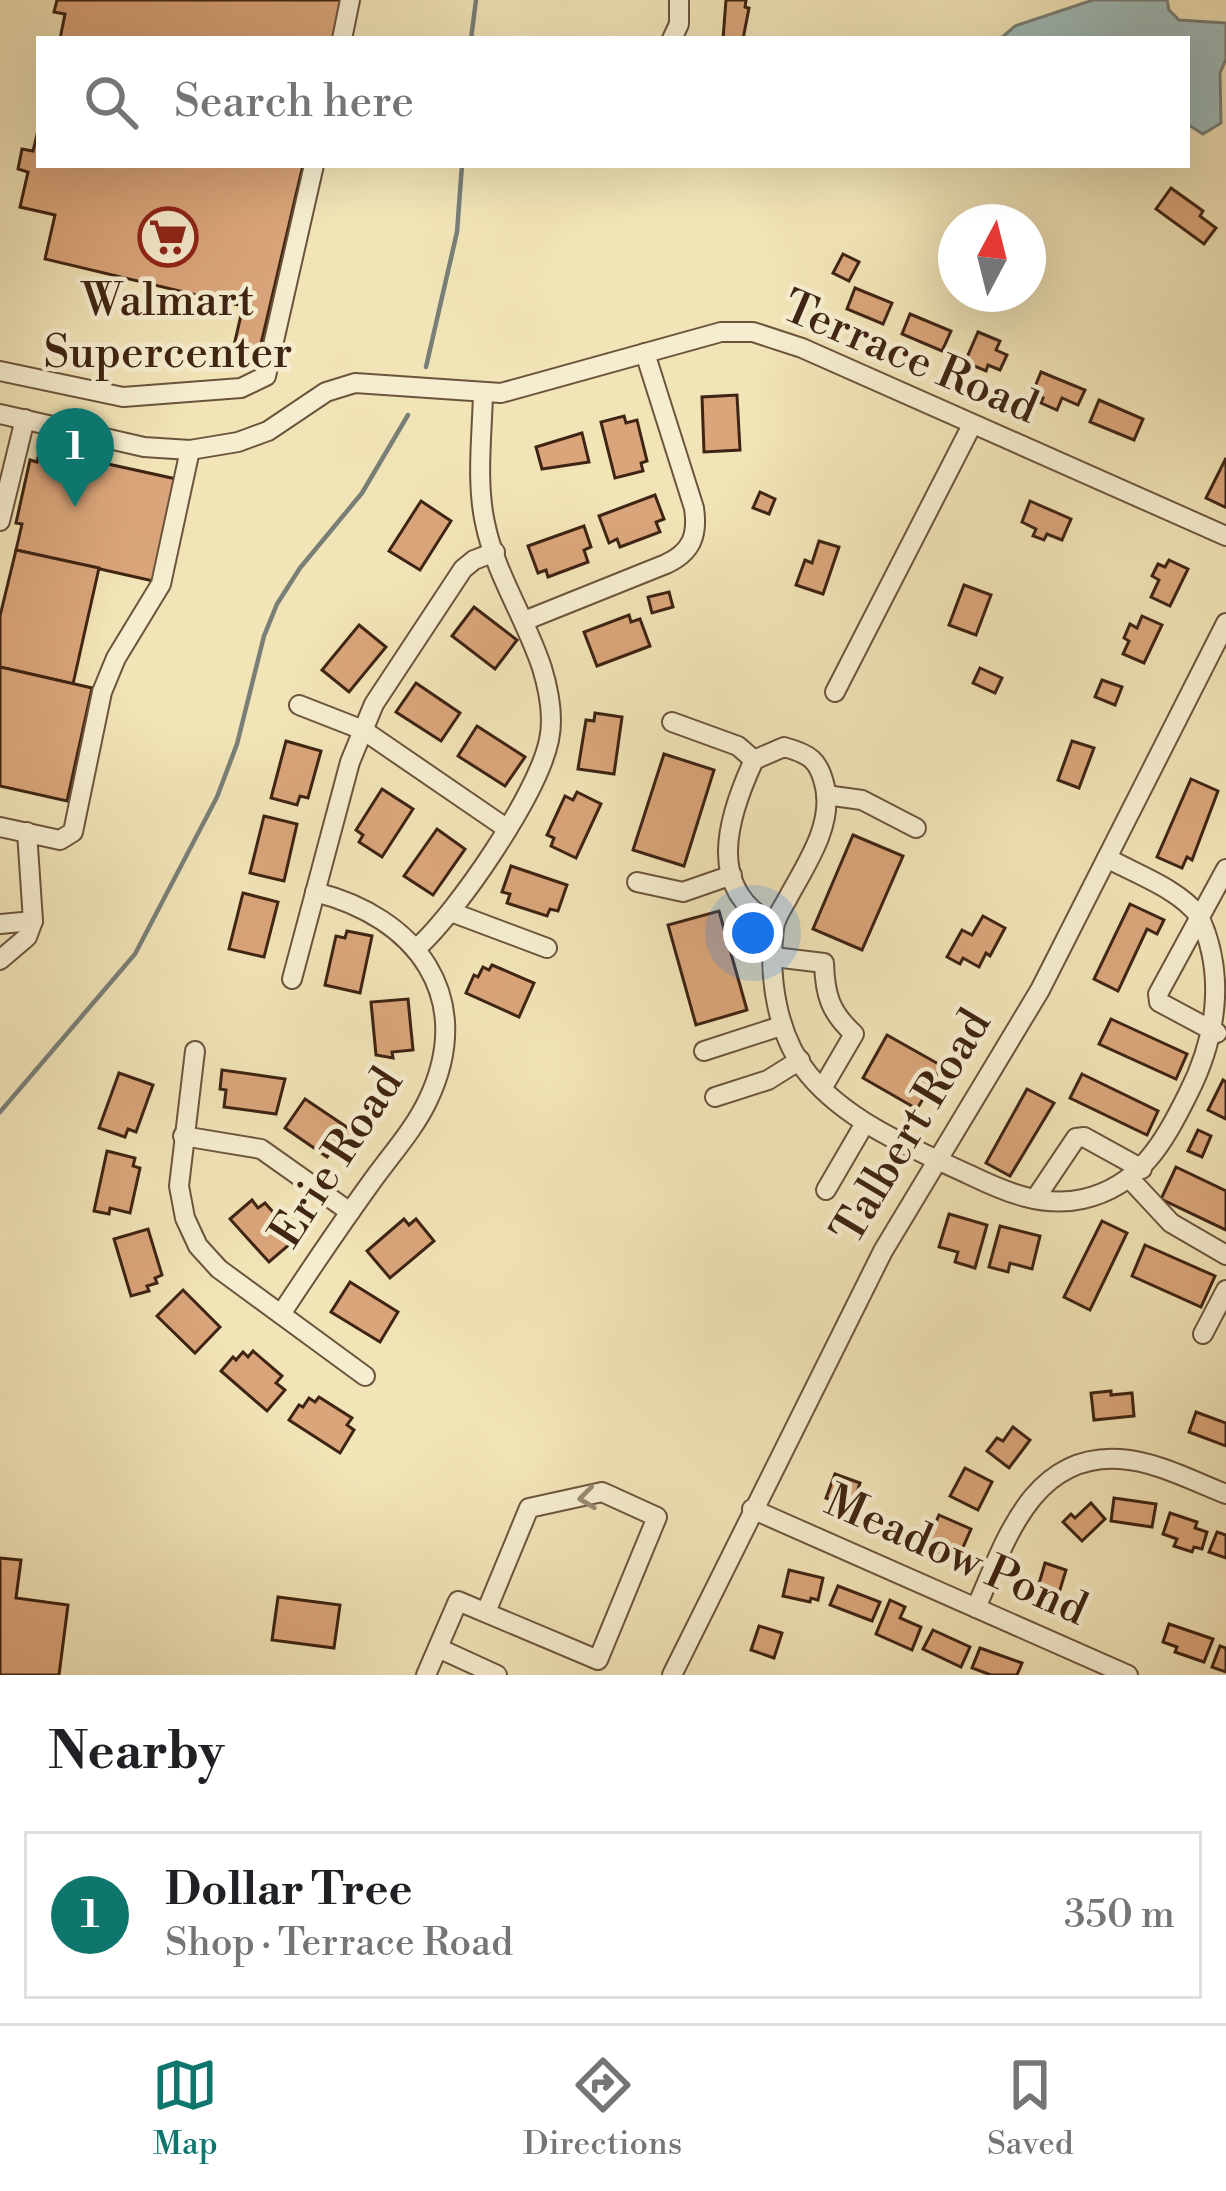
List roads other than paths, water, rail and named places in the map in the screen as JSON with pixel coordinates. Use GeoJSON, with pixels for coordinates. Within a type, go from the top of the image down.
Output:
{"type":"FeatureCollection","features":[{"type":"Feature","properties":{"kind":"street"},"geometry":{"type":"LineString","coordinates":[[343,36],[350,0]]}},
{"type":"Feature","properties":{"kind":"street"},"geometry":{"type":"LineString","coordinates":[[674,36],[680,0]]}},
{"type":"Feature","properties":{"kind":"street"},"geometry":{"type":"LineString","coordinates":[[0,370],[123,397],[241,388],[266,376],[313,168]]}},
{"type":"Feature","properties":{"kind":"street","name":"Terrace Road"},"geometry":{"type":"LineString","coordinates":[[0,413],[144,447],[190,450],[238,442],[268,430],[326,392],[355,383],[483,394],[524,388],[721,332],[752,332],[775,337],[1226,536]]}},
{"type":"Feature","properties":{"kind":"street"},"geometry":{"type":"LineString","coordinates":[[524,621],[666,564],[692,544],[697,527],[694,508],[645,353]]}},
{"type":"Feature","properties":{"kind":"street"},"geometry":{"type":"LineString","coordinates":[[315,892],[372,912],[417,947],[451,912],[506,828],[535,782],[551,735],[550,702],[485,524],[483,394]]}},
{"type":"Feature","properties":{"kind":"street"},"geometry":{"type":"LineString","coordinates":[[0,521],[25,419]]}},
{"type":"Feature","properties":{"kind":"street"},"geometry":{"type":"LineString","coordinates":[[835,692],[972,425]]}},
{"type":"Feature","properties":{"kind":"street"},"geometry":{"type":"LineString","coordinates":[[0,827],[61,840],[73,832],[102,692],[116,658],[161,584],[190,450]]}},
{"type":"Feature","properties":{"kind":"street"},"geometry":{"type":"LineString","coordinates":[[292,979],[350,762],[385,682],[463,569],[495,552]]}},
{"type":"Feature","properties":{"kind":"street","name":"Talbert Road"},"geometry":{"type":"LineString","coordinates":[[672,1675],[850,1312],[936,1157],[1040,990],[1226,623]]}},
{"type":"Feature","properties":{"kind":"street"},"geometry":{"type":"LineString","coordinates":[[299,705],[363,730],[506,828]]}},
{"type":"Feature","properties":{"kind":"street"},"geometry":{"type":"LineString","coordinates":[[672,722],[738,746],[754,760]]}},
{"type":"Feature","properties":{"kind":"street"},"geometry":{"type":"LineString","coordinates":[[774,924],[753,914],[739,897],[728,862],[729,835],[736,799],[754,760],[784,747],[811,754],[821,770],[828,805],[814,852],[774,924],[781,1026],[808,1075],[865,1123],[1013,1195],[1081,1199],[1136,1174],[1171,1127],[1219,1043],[1224,995],[1221,965],[1201,917],[1166,891],[1107,859]]}},
{"type":"Feature","properties":{"kind":"street"},"geometry":{"type":"LineString","coordinates":[[826,795],[862,800],[916,828]]}},
{"type":"Feature","properties":{"kind":"street"},"geometry":{"type":"LineString","coordinates":[[0,960],[27,938],[33,921],[27,832]]}},
{"type":"Feature","properties":{"kind":"street"},"geometry":{"type":"LineString","coordinates":[[1219,1043],[1159,1002],[1158,994],[1226,869]]}},
{"type":"Feature","properties":{"kind":"street"},"geometry":{"type":"LineString","coordinates":[[637,882],[682,892],[732,875]]}},
{"type":"Feature","properties":{"kind":"street"},"geometry":{"type":"LineString","coordinates":[[451,912],[547,947]]}},
{"type":"Feature","properties":{"kind":"street"},"geometry":{"type":"LineString","coordinates":[[0,924],[33,921]]}},
{"type":"Feature","properties":{"kind":"street","name":"Erie Road"},"geometry":{"type":"LineString","coordinates":[[280,1314],[427,1103],[438,1073],[444,1022],[417,947]]}},
{"type":"Feature","properties":{"kind":"street"},"geometry":{"type":"LineString","coordinates":[[774,958],[824,963],[825,995],[836,1017],[854,1034],[823,1087]]}},
{"type":"Feature","properties":{"kind":"street"},"geometry":{"type":"LineString","coordinates":[[704,1051],[781,1026]]}},
{"type":"Feature","properties":{"kind":"street"},"geometry":{"type":"LineString","coordinates":[[195,1051],[179,1186],[185,1218],[198,1246],[219,1270],[365,1376]]}},
{"type":"Feature","properties":{"kind":"street"},"geometry":{"type":"LineString","coordinates":[[715,1097],[768,1080],[800,1060]]}},
{"type":"Feature","properties":{"kind":"street"},"geometry":{"type":"LineString","coordinates":[[826,1190],[865,1123]]}},
{"type":"Feature","properties":{"kind":"street"},"geometry":{"type":"LineString","coordinates":[[183,1136],[261,1148],[350,1212]]}},
{"type":"Feature","properties":{"kind":"street"},"geometry":{"type":"LineString","coordinates":[[1035,1199],[1076,1138],[1084,1137],[1136,1174],[1171,1223],[1226,1255]]}},
{"type":"Feature","properties":{"kind":"street"},"geometry":{"type":"LineString","coordinates":[[1203,1334],[1226,1290]]}},
{"type":"Feature","properties":{"kind":"street"},"geometry":{"type":"LineString","coordinates":[[976,1608],[1014,1522],[1032,1495],[1073,1466],[1120,1459],[1226,1494]]}},
{"type":"Feature","properties":{"kind":"street"},"geometry":{"type":"LineString","coordinates":[[426,1675],[458,1600],[486,1612],[598,1660],[657,1517],[602,1492],[529,1508],[486,1612]]}},
{"type":"Feature","properties":{"kind":"street","name":"Meadow Pond"},"geometry":{"type":"LineString","coordinates":[[752,1509],[1129,1675]]}},
{"type":"Feature","properties":{"kind":"street"},"geometry":{"type":"LineString","coordinates":[[438,1648],[441,1661],[472,1675]]}},
{"type":"Feature","properties":{"kind":"street"},"geometry":{"type":"LineString","coordinates":[[438,1648],[497,1675]]}},
{"type":"Feature","properties":{"kind":"water"},"geometry":{"type":"Polygon","coordinates":[[[1093,0],[1167,0],[1179,20],[1226,23],[1221,123],[1203,134],[1190,126],[1190,36],[1003,36],[1015,26],[1093,0]]]}},
{"type":"Feature","properties":{"kind":"waterway"},"geometry":{"type":"LineString","coordinates":[[471,36],[476,0]]}},
{"type":"Feature","properties":{"kind":"waterway"},"geometry":{"type":"LineString","coordinates":[[426,367],[457,232],[462,168]]}},
{"type":"Feature","properties":{"kind":"waterway"},"geometry":{"type":"LineString","coordinates":[[0,1112],[135,954],[217,797],[277,604],[300,568],[362,493],[408,415]]}},
{"type":"Feature","properties":{"kind":"place","name":"Walmart Supercenter"},"geometry":{"type":"Point","coordinates":[168,237]}},
{"type":"Feature","properties":{"kind":"place","name":"Dollar Tree"},"geometry":{"type":"Point","coordinates":[75,507]}}]}
